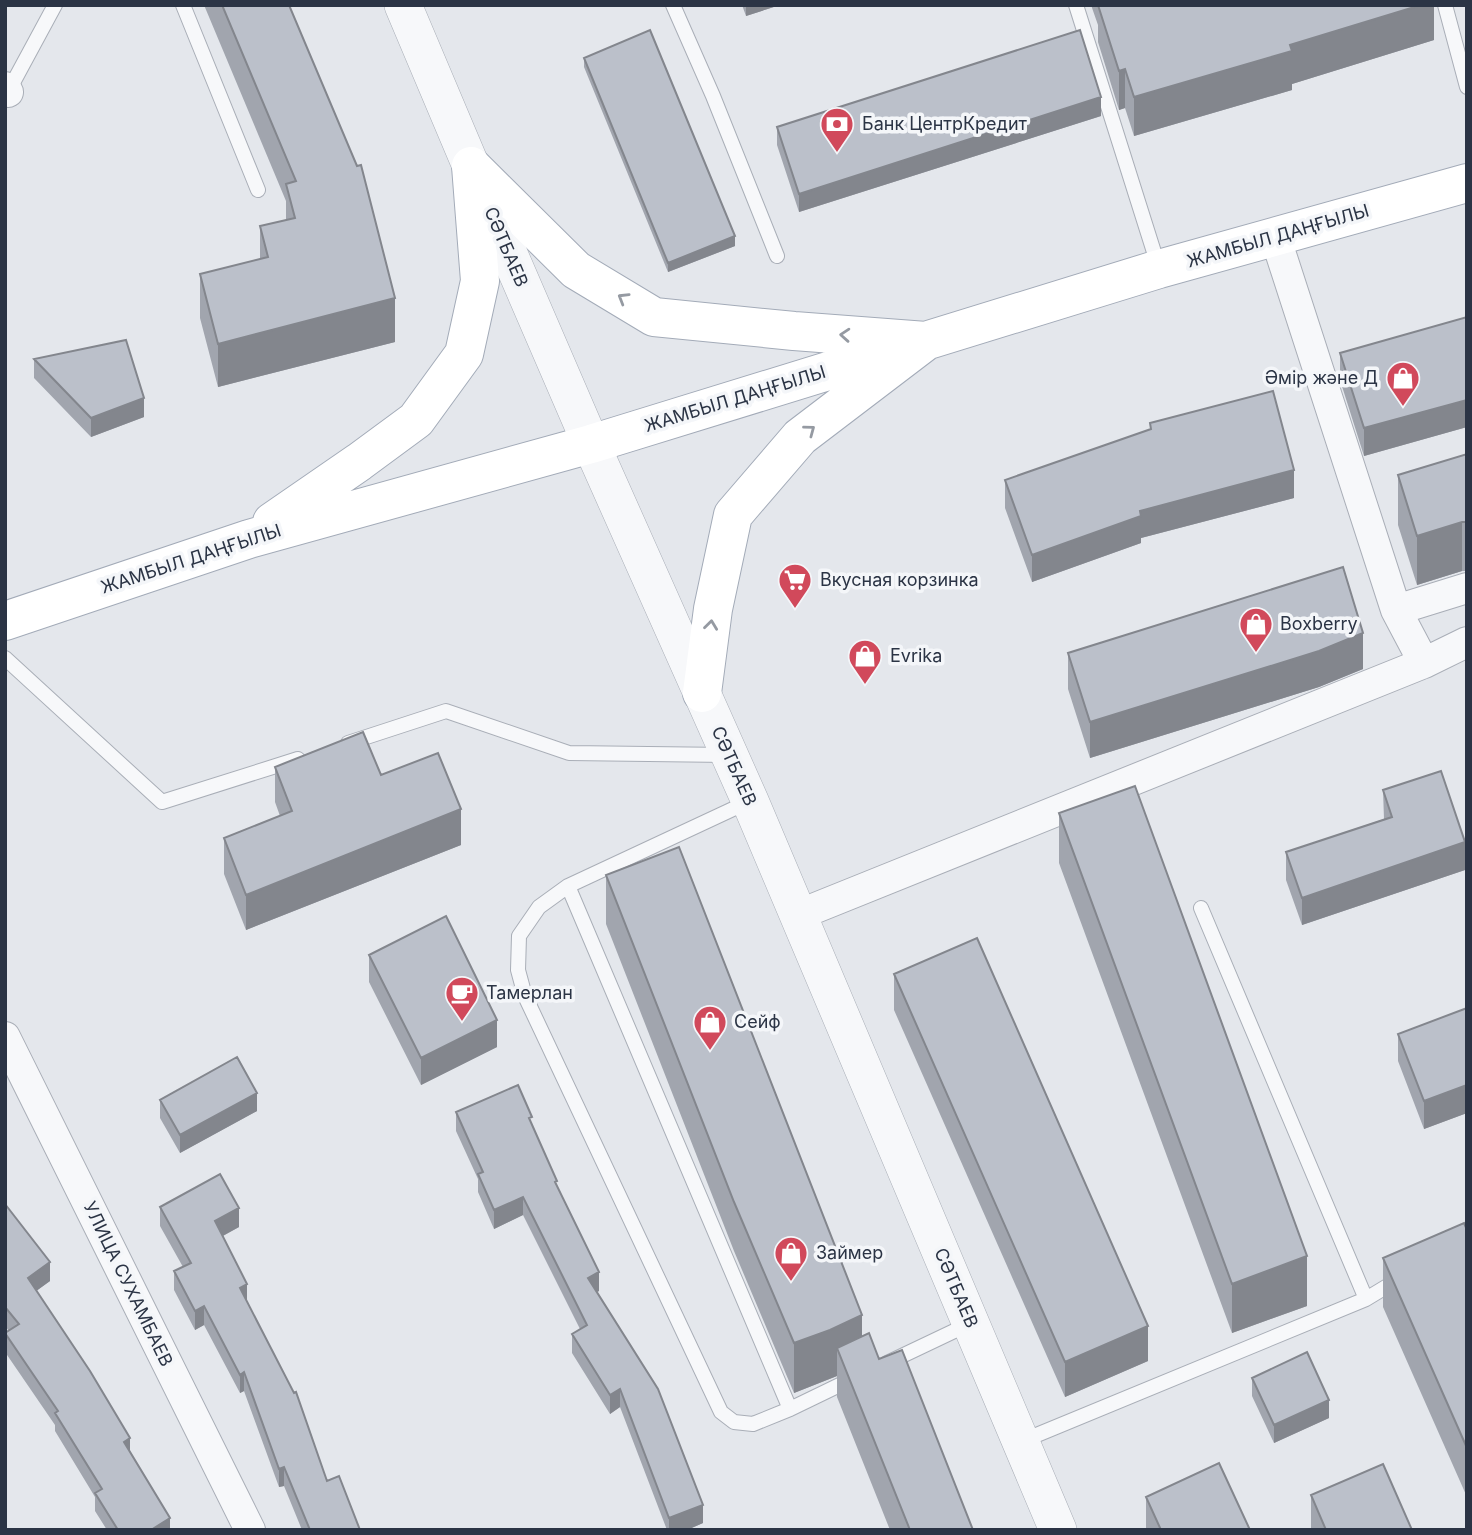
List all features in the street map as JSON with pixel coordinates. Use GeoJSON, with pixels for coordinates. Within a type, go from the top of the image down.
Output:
{"type":"FeatureCollection","features":[{"type":"Feature","properties":{"kind":"main road"},"geometry":{"type":"LineString","coordinates":[[471,166],[576,270],[654,317],[926,341]]}},
{"type":"Feature","properties":{"kind":"main road"},"geometry":{"type":"LineString","coordinates":[[249,539],[416,420],[464,354],[480,281],[471,166]]}},
{"type":"Feature","properties":{"kind":"main road","name":"ЖАМБЫЛ ДАҢҒЫЛЫ"},"geometry":{"type":"LineString","coordinates":[[5,621],[249,539],[591,443],[1159,269],[1467,183]]}},
{"type":"Feature","properties":{"kind":"main road"},"geometry":{"type":"LineString","coordinates":[[702,693],[713,609],[733,515],[800,437],[926,341]]}},
{"type":"Feature","properties":{"kind":"street","name":"СӘТБАЕВ"},"geometry":{"type":"LineString","coordinates":[[403,5],[591,443],[750,801],[1058,1530]]}},
{"type":"Feature","properties":{"kind":"street"},"geometry":{"type":"LineString","coordinates":[[1275,236],[1396,610],[1424,663]]}},
{"type":"Feature","properties":{"kind":"street"},"geometry":{"type":"LineString","coordinates":[[1396,610],[1467,588]]}},
{"type":"Feature","properties":{"kind":"street"},"geometry":{"type":"LineString","coordinates":[[798,915],[1424,663],[1467,642]]}},
{"type":"Feature","properties":{"kind":"street","name":"УЛИЦА СУХАМБАЕВ"},"geometry":{"type":"LineString","coordinates":[[5,1037],[250,1530]]}},
{"type":"Feature","properties":{"kind":"lane"},"geometry":{"type":"LineString","coordinates":[[7,90],[55,5]]}},
{"type":"Feature","properties":{"kind":"lane"},"geometry":{"type":"LineString","coordinates":[[183,5],[258,190]]}},
{"type":"Feature","properties":{"kind":"lane"},"geometry":{"type":"LineString","coordinates":[[673,5],[713,96],[777,256]]}},
{"type":"Feature","properties":{"kind":"lane"},"geometry":{"type":"LineString","coordinates":[[1076,5],[1159,269]]}},
{"type":"Feature","properties":{"kind":"lane"},"geometry":{"type":"LineString","coordinates":[[1445,5],[1467,87]]}},
{"type":"Feature","properties":{"kind":"lane"},"geometry":{"type":"LineString","coordinates":[[5,658],[162,802],[446,711],[569,753],[728,755]]}},
{"type":"Feature","properties":{"kind":"lane"},"geometry":{"type":"LineString","coordinates":[[750,801],[568,886],[540,907],[519,936],[519,970],[525,996],[720,1412],[734,1422],[753,1424],[971,1323]]}},
{"type":"Feature","properties":{"kind":"lane"},"geometry":{"type":"LineString","coordinates":[[568,886],[790,1409]]}},
{"type":"Feature","properties":{"kind":"lane"},"geometry":{"type":"LineString","coordinates":[[1200,908],[1366,1299]]}},
{"type":"Feature","properties":{"kind":"lane"},"geometry":{"type":"LineString","coordinates":[[1021,1441],[1366,1299],[1411,1271]]}},
{"type":"Feature","properties":{"kind":"building"},"geometry":{"type":"Polygon","coordinates":[[[222,5],[289,5],[357,166],[361,165],[395,298],[218,344],[200,274],[268,257],[260,226],[295,218],[286,184],[296,181],[222,5]]]}},
{"type":"Feature","properties":{"kind":"building"},"geometry":{"type":"Polygon","coordinates":[[[1098,5],[1421,5],[1290,45],[1292,51],[1134,97],[1125,69],[1119,71],[1098,5]]]}},
{"type":"Feature","properties":{"kind":"building"},"geometry":{"type":"Polygon","coordinates":[[[650,30],[735,236],[668,263],[584,58],[650,30]]]}},
{"type":"Feature","properties":{"kind":"building"},"geometry":{"type":"Polygon","coordinates":[[[1080,30],[1101,97],[799,194],[777,127],[1080,30]]]}},
{"type":"Feature","properties":{"kind":"building"},"geometry":{"type":"Polygon","coordinates":[[[1467,317],[1467,400],[1364,428],[1340,353],[1467,317]]]}},
{"type":"Feature","properties":{"kind":"building"},"geometry":{"type":"Polygon","coordinates":[[[126,340],[144,398],[91,418],[34,359],[126,340]]]}},
{"type":"Feature","properties":{"kind":"building"},"geometry":{"type":"Polygon","coordinates":[[[1273,391],[1294,470],[1140,511],[1141,516],[1032,555],[1005,480],[1151,429],[1150,423],[1273,391]]]}},
{"type":"Feature","properties":{"kind":"building"},"geometry":{"type":"Polygon","coordinates":[[[1467,454],[1467,522],[1417,536],[1398,475],[1467,454]]]}},
{"type":"Feature","properties":{"kind":"building"},"geometry":{"type":"Polygon","coordinates":[[[1343,567],[1363,633],[1319,651],[1090,722],[1068,653],[1343,567]]]}},
{"type":"Feature","properties":{"kind":"building"},"geometry":{"type":"Polygon","coordinates":[[[363,732],[381,775],[438,753],[461,809],[246,895],[224,838],[292,811],[275,767],[363,732]]]}},
{"type":"Feature","properties":{"kind":"building"},"geometry":{"type":"Polygon","coordinates":[[[1441,771],[1465,842],[1302,898],[1286,852],[1392,817],[1383,790],[1441,771]]]}},
{"type":"Feature","properties":{"kind":"building"},"geometry":{"type":"Polygon","coordinates":[[[1135,786],[1307,1256],[1232,1284],[1059,813],[1135,786]]]}},
{"type":"Feature","properties":{"kind":"building"},"geometry":{"type":"Polygon","coordinates":[[[679,847],[862,1315],[794,1343],[734,1202],[606,875],[679,847]]]}},
{"type":"Feature","properties":{"kind":"building"},"geometry":{"type":"Polygon","coordinates":[[[446,916],[497,1020],[421,1058],[369,955],[446,916]]]}},
{"type":"Feature","properties":{"kind":"building"},"geometry":{"type":"Polygon","coordinates":[[[977,938],[1148,1326],[1065,1362],[894,974],[977,938]]]}},
{"type":"Feature","properties":{"kind":"building"},"geometry":{"type":"Polygon","coordinates":[[[1467,1008],[1467,1085],[1424,1101],[1398,1034],[1467,1008]]]}},
{"type":"Feature","properties":{"kind":"building"},"geometry":{"type":"Polygon","coordinates":[[[237,1057],[257,1093],[180,1135],[160,1100],[237,1057]]]}},
{"type":"Feature","properties":{"kind":"building"},"geometry":{"type":"Polygon","coordinates":[[[518,1085],[532,1117],[529,1118],[557,1181],[555,1182],[599,1272],[588,1278],[658,1389],[703,1505],[669,1518],[620,1389],[610,1395],[572,1334],[587,1325],[523,1197],[494,1210],[478,1174],[483,1172],[456,1112],[518,1085]]]}},
{"type":"Feature","properties":{"kind":"building"},"geometry":{"type":"Polygon","coordinates":[[[220,1174],[239,1208],[215,1221],[247,1284],[240,1288],[294,1393],[296,1392],[327,1481],[339,1476],[360,1530],[310,1530],[284,1467],[279,1469],[244,1372],[240,1375],[204,1306],[195,1311],[174,1271],[191,1263],[160,1207],[220,1174]]]}},
{"type":"Feature","properties":{"kind":"building"},"geometry":{"type":"Polygon","coordinates":[[[5,1204],[50,1262],[28,1278],[90,1371],[130,1438],[124,1442],[170,1518],[151,1530],[118,1530],[95,1493],[102,1489],[55,1413],[58,1411],[5,1333],[19,1324],[5,1307],[5,1204]]]}},
{"type":"Feature","properties":{"kind":"building"},"geometry":{"type":"Polygon","coordinates":[[[1464,1223],[1467,1230],[1467,1448],[1383,1258],[1464,1223]]]}},
{"type":"Feature","properties":{"kind":"building"},"geometry":{"type":"Polygon","coordinates":[[[869,1333],[879,1359],[902,1350],[973,1530],[910,1530],[837,1348],[869,1333]]]}},
{"type":"Feature","properties":{"kind":"building"},"geometry":{"type":"Polygon","coordinates":[[[1307,1352],[1329,1400],[1274,1425],[1252,1378],[1307,1352]]]}},
{"type":"Feature","properties":{"kind":"building"},"geometry":{"type":"Polygon","coordinates":[[[1219,1463],[1250,1530],[1161,1530],[1146,1497],[1219,1463]]]}},
{"type":"Feature","properties":{"kind":"building"},"geometry":{"type":"Polygon","coordinates":[[[1383,1464],[1412,1530],[1326,1530],[1311,1495],[1383,1464]]]}},
{"type":"Feature","properties":{"kind":"place","name":"Банк ЦентрКредит"},"geometry":{"type":"Point","coordinates":[837,154]}},
{"type":"Feature","properties":{"kind":"place","name":"Әмір және Д"},"geometry":{"type":"Point","coordinates":[1403,408]}},
{"type":"Feature","properties":{"kind":"place","name":"Вкусная корзинка"},"geometry":{"type":"Point","coordinates":[795,610]}},
{"type":"Feature","properties":{"kind":"place","name":"Boxberry"},"geometry":{"type":"Point","coordinates":[1256,654]}},
{"type":"Feature","properties":{"kind":"place","name":"Evrika"},"geometry":{"type":"Point","coordinates":[865,686]}},
{"type":"Feature","properties":{"kind":"place","name":"Тамерлан"},"geometry":{"type":"Point","coordinates":[462,1023]}},
{"type":"Feature","properties":{"kind":"place","name":"Сейф"},"geometry":{"type":"Point","coordinates":[710,1052]}},
{"type":"Feature","properties":{"kind":"place","name":"Займер"},"geometry":{"type":"Point","coordinates":[791,1283]}}]}
